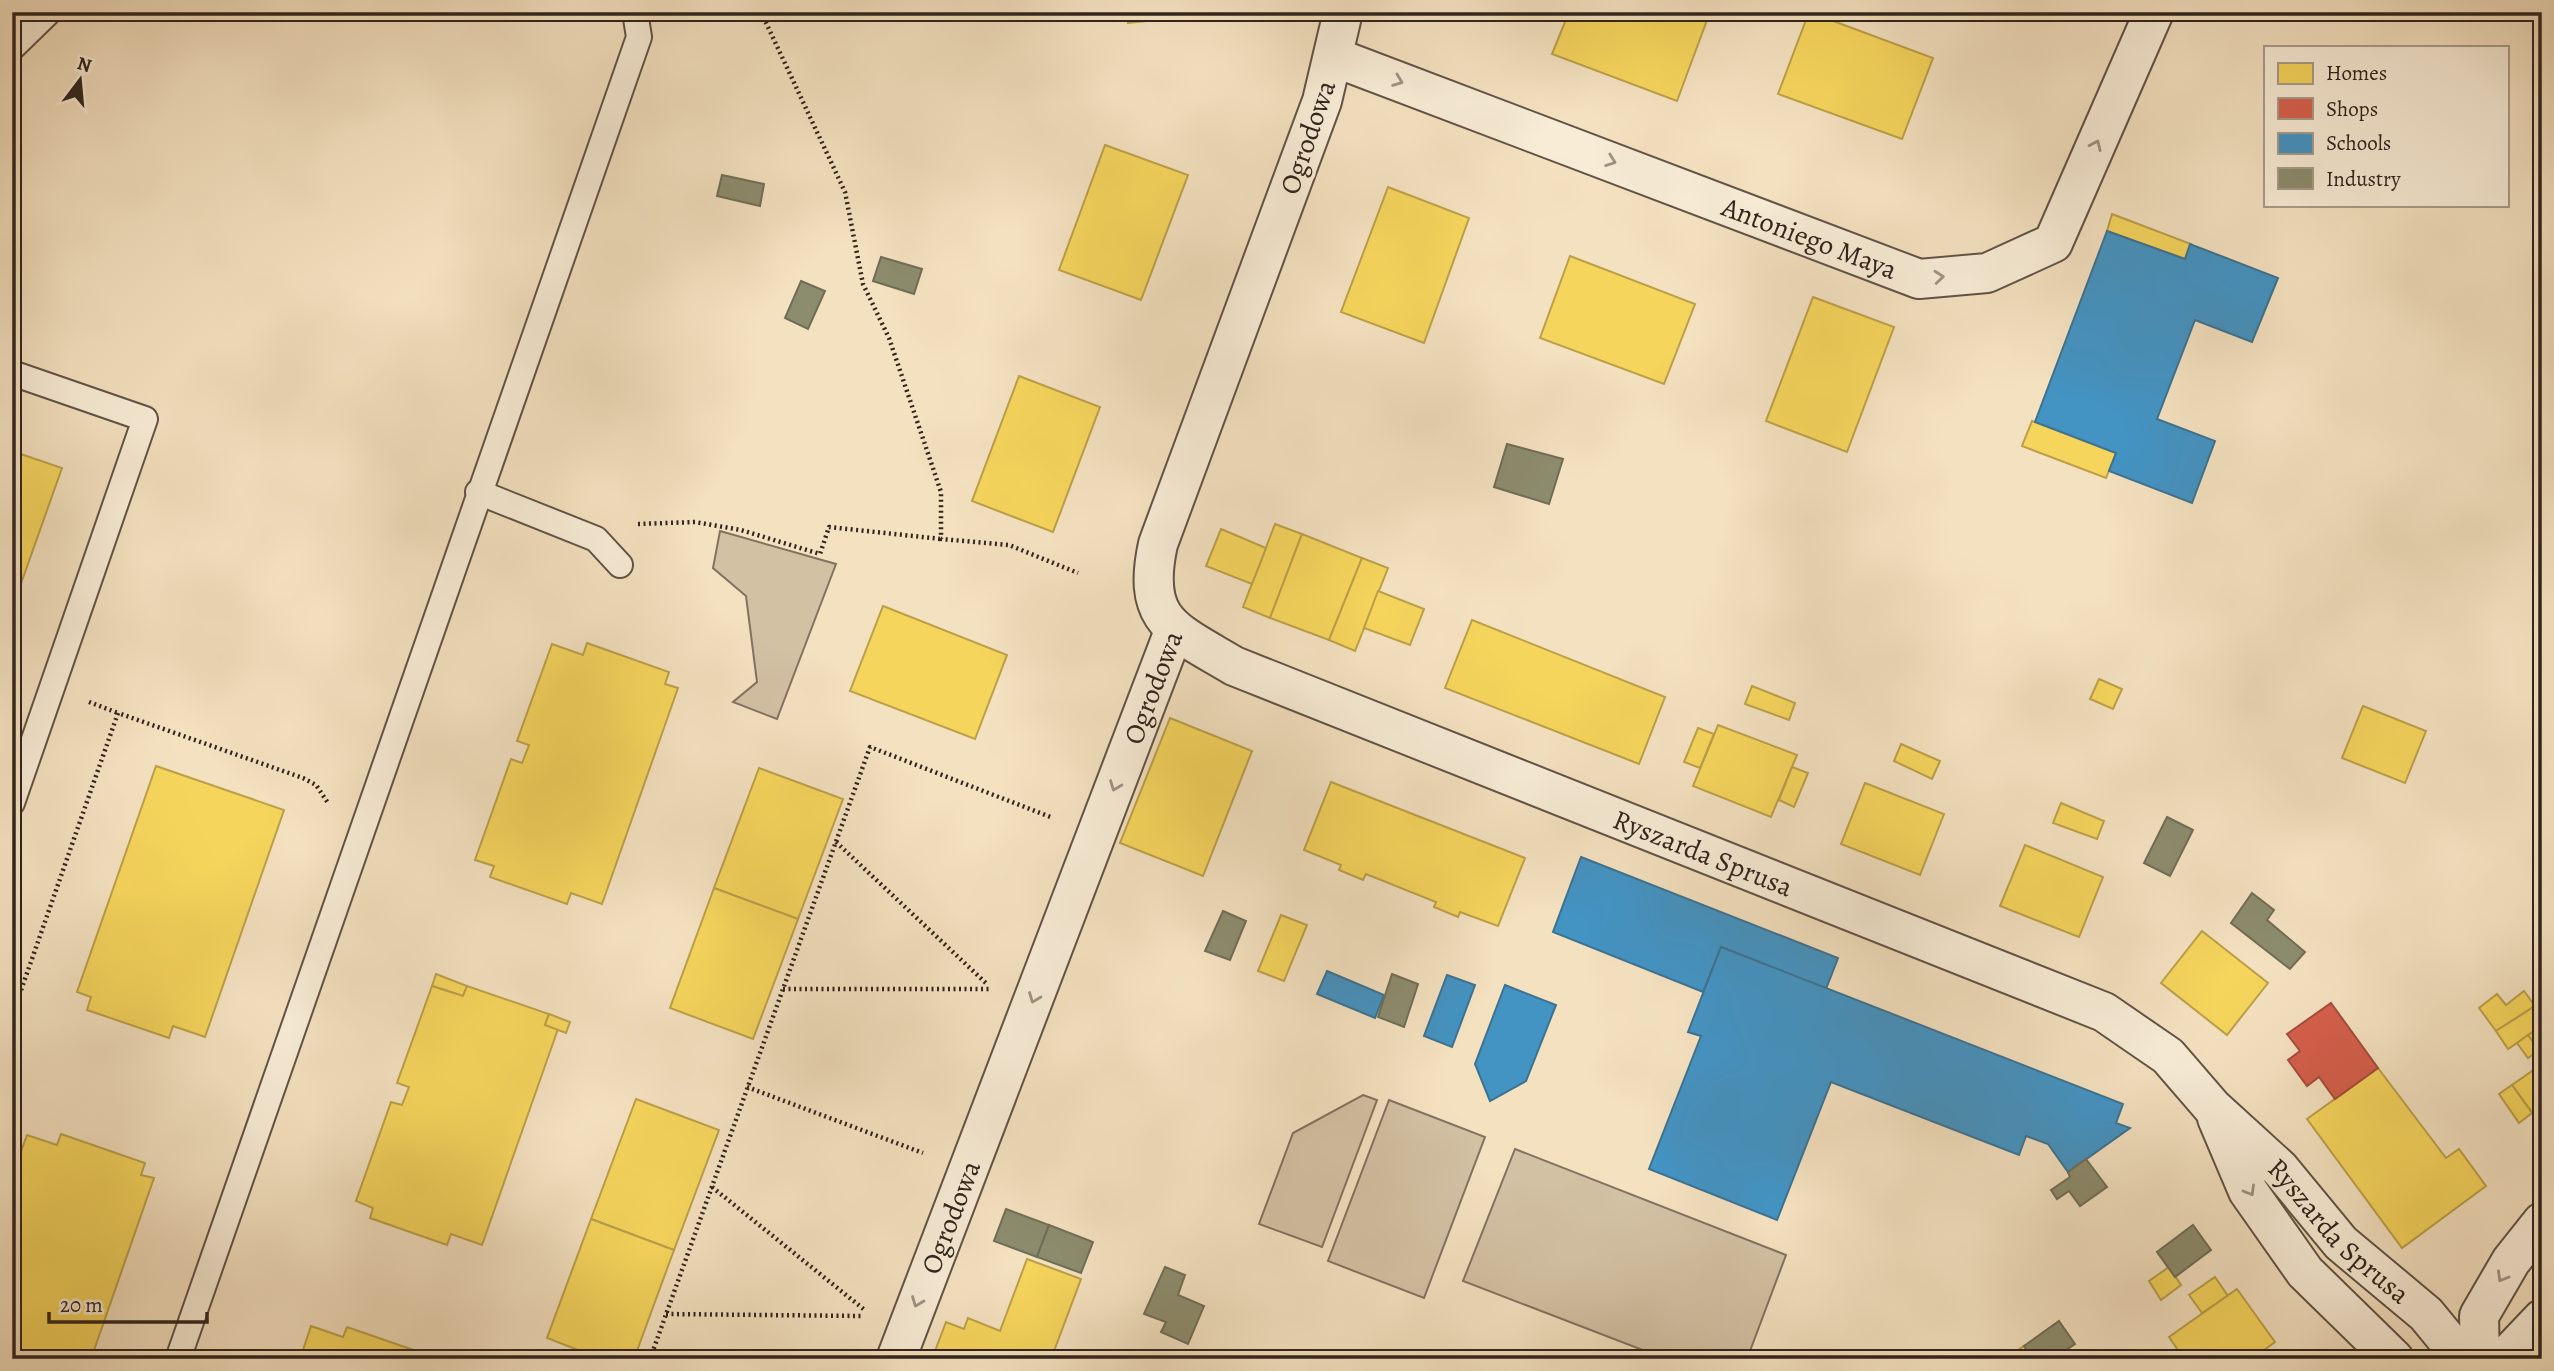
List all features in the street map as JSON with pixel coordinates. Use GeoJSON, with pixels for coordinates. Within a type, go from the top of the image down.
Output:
{"type":"FeatureCollection","features":[{"type":"Feature","properties":{"kind":"street","name":"Ogrodowa"},"geometry":{"type":"LineString","coordinates":[[896,1359],[1174,631],[1155,605],[1152,573],[1158,544],[1322,101],[1343,12]]}},
{"type":"Feature","properties":{"kind":"street","name":"Antoniego Maya"},"geometry":{"type":"LineString","coordinates":[[1334,57],[1919,279],[1987,273],[2053,243],[2154,12]]}},
{"type":"Feature","properties":{"kind":"street","name":"Ryszarda Sprusa"},"geometry":{"type":"LineString","coordinates":[[1174,631],[1234,666],[2104,1012],[2168,1056],[2213,1107],[2280,1169],[2341,1243],[2426,1314],[2463,1359]]}},
{"type":"Feature","properties":{"kind":"street","name":"Ryszarda Sprusa"},"geometry":{"type":"LineString","coordinates":[[2213,1107],[2248,1191],[2305,1272],[2390,1358]]}},
{"type":"Feature","properties":{"kind":"street"},"geometry":{"type":"LineString","coordinates":[[2480,1359],[2479,1316],[2511,1261],[2542,1222]]}},
{"type":"Feature","properties":{"kind":"street"},"geometry":{"type":"LineString","coordinates":[[2504,1359],[2542,1319]]}},
{"type":"Feature","properties":{"kind":"lane"},"geometry":{"type":"LineString","coordinates":[[12,48],[49,12]]}},
{"type":"Feature","properties":{"kind":"lane"},"geometry":{"type":"LineString","coordinates":[[178,1359],[478,492],[639,37],[635,12]]}},
{"type":"Feature","properties":{"kind":"lane"},"geometry":{"type":"LineString","coordinates":[[12,373],[145,419],[12,803]]}},
{"type":"Feature","properties":{"kind":"lane"},"geometry":{"type":"LineString","coordinates":[[478,492],[596,539],[620,565]]}},
{"type":"Feature","properties":{"kind":"path"},"geometry":{"type":"LineString","coordinates":[[761,12],[845,192],[863,284],[889,338],[940,492],[941,539]]}},
{"type":"Feature","properties":{"kind":"path"},"geometry":{"type":"LineString","coordinates":[[625,524],[695,522],[741,530],[820,554],[829,527],[1009,545],[1078,573]]}},
{"type":"Feature","properties":{"kind":"path"},"geometry":{"type":"LineString","coordinates":[[12,1016],[118,713],[303,778],[316,785],[328,798],[330,814]]}},
{"type":"Feature","properties":{"kind":"path"},"geometry":{"type":"LineString","coordinates":[[650,1359],[870,747],[1056,820]]}},
{"type":"Feature","properties":{"kind":"path"},"geometry":{"type":"LineString","coordinates":[[783,989],[992,989],[836,842]]}},
{"type":"Feature","properties":{"kind":"path"},"geometry":{"type":"LineString","coordinates":[[747,1087],[932,1156]]}},
{"type":"Feature","properties":{"kind":"path"},"geometry":{"type":"LineString","coordinates":[[666,1314],[872,1316],[712,1187]]}},
{"type":"Feature","properties":{"kind":"shaded area"},"geometry":{"type":"Polygon","coordinates":[[[720,531],[836,564],[777,719],[733,702],[757,682],[746,596],[713,568],[720,531]]]}},
{"type":"Feature","properties":{"kind":"shaded area"},"geometry":{"type":"Polygon","coordinates":[[[1363,1095],[1377,1100],[1322,1247],[1259,1224],[1293,1133],[1363,1095]]]}},
{"type":"Feature","properties":{"kind":"shaded area"},"geometry":{"type":"Polygon","coordinates":[[[1389,1100],[1485,1137],[1424,1298],[1328,1261],[1389,1100]]]}},
{"type":"Feature","properties":{"kind":"shaded area"},"geometry":{"type":"Polygon","coordinates":[[[1515,1149],[1786,1255],[1747,1359],[1666,1359],[1463,1281],[1515,1149]]]}},
{"type":"Feature","properties":{"kind":"building: Homes"},"geometry":{"type":"Polygon","coordinates":[[[1127,12],[1214,12],[1214,14],[1128,23],[1127,12]]]}},
{"type":"Feature","properties":{"kind":"building: Homes"},"geometry":{"type":"Polygon","coordinates":[[[1569,12],[1686,12],[1707,20],[1677,101],[1552,54],[1569,12]]]}},
{"type":"Feature","properties":{"kind":"building: Homes"},"geometry":{"type":"Polygon","coordinates":[[[1809,12],[1933,58],[1902,139],[1778,94],[1809,12]]]}},
{"type":"Feature","properties":{"kind":"building: Homes"},"geometry":{"type":"Polygon","coordinates":[[[1105,145],[1188,175],[1141,300],[1059,270],[1105,145]]]}},
{"type":"Feature","properties":{"kind":"building: Homes"},"geometry":{"type":"Polygon","coordinates":[[[1388,187],[1469,218],[1424,343],[1341,312],[1388,187]]]}},
{"type":"Feature","properties":{"kind":"building: Homes"},"geometry":{"type":"Polygon","coordinates":[[[2112,214],[2191,244],[2185,259],[2107,231],[2112,214]]]}},
{"type":"Feature","properties":{"kind":"building: Homes"},"geometry":{"type":"Polygon","coordinates":[[[1570,256],[1695,304],[1664,384],[1540,338],[1570,256]]]}},
{"type":"Feature","properties":{"kind":"building: Homes"},"geometry":{"type":"Polygon","coordinates":[[[1813,297],[1894,327],[1847,452],[1766,421],[1813,297]]]}},
{"type":"Feature","properties":{"kind":"building: Homes"},"geometry":{"type":"Polygon","coordinates":[[[1019,376],[1100,407],[1053,532],[972,501],[1019,376]]]}},
{"type":"Feature","properties":{"kind":"building: Homes"},"geometry":{"type":"Polygon","coordinates":[[[2032,421],[2116,453],[2106,478],[2022,446],[2032,421]]]}},
{"type":"Feature","properties":{"kind":"building: Homes"},"geometry":{"type":"Polygon","coordinates":[[[12,451],[62,468],[12,609],[12,451]]]}},
{"type":"Feature","properties":{"kind":"building: Homes"},"geometry":{"type":"Polygon","coordinates":[[[1275,524],[1302,534],[1270,618],[1243,607],[1275,524]]]}},
{"type":"Feature","properties":{"kind":"building: Homes"},"geometry":{"type":"Polygon","coordinates":[[[1221,529],[1266,548],[1252,584],[1206,566],[1221,529]]]}},
{"type":"Feature","properties":{"kind":"building: Homes"},"geometry":{"type":"Polygon","coordinates":[[[1302,534],[1362,558],[1329,640],[1270,618],[1302,534]]]}},
{"type":"Feature","properties":{"kind":"building: Homes"},"geometry":{"type":"Polygon","coordinates":[[[1362,558],[1388,568],[1355,651],[1329,640],[1362,558]]]}},
{"type":"Feature","properties":{"kind":"building: Homes"},"geometry":{"type":"Polygon","coordinates":[[[1378,591],[1424,609],[1410,645],[1364,628],[1378,591]]]}},
{"type":"Feature","properties":{"kind":"building: Homes"},"geometry":{"type":"Polygon","coordinates":[[[883,606],[1007,655],[975,739],[850,691],[883,606]]]}},
{"type":"Feature","properties":{"kind":"building: Homes"},"geometry":{"type":"Polygon","coordinates":[[[1472,620],[1665,697],[1639,764],[1445,688],[1472,620]]]}},
{"type":"Feature","properties":{"kind":"building: Homes"},"geometry":{"type":"Polygon","coordinates":[[[587,643],[669,672],[665,684],[678,688],[602,904],[571,893],[567,904],[490,877],[494,866],[475,860],[511,759],[522,763],[529,745],[517,741],[552,644],[583,655],[587,643]]]}},
{"type":"Feature","properties":{"kind":"building: Homes"},"geometry":{"type":"Polygon","coordinates":[[[2099,679],[2122,689],[2113,709],[2090,699],[2099,679]]]}},
{"type":"Feature","properties":{"kind":"building: Homes"},"geometry":{"type":"Polygon","coordinates":[[[1752,686],[1795,703],[1789,720],[1745,704],[1752,686]]]}},
{"type":"Feature","properties":{"kind":"building: Homes"},"geometry":{"type":"Polygon","coordinates":[[[2363,706],[2426,731],[2405,783],[2342,758],[2363,706]]]}},
{"type":"Feature","properties":{"kind":"building: Homes"},"geometry":{"type":"Polygon","coordinates":[[[1170,718],[1252,751],[1203,876],[1120,843],[1170,718]]]}},
{"type":"Feature","properties":{"kind":"building: Homes"},"geometry":{"type":"Polygon","coordinates":[[[1718,725],[1797,755],[1771,817],[1693,786],[1718,725]]]}},
{"type":"Feature","properties":{"kind":"building: Homes"},"geometry":{"type":"Polygon","coordinates":[[[1698,728],[1714,734],[1700,768],[1684,762],[1698,728]]]}},
{"type":"Feature","properties":{"kind":"building: Homes"},"geometry":{"type":"Polygon","coordinates":[[[1901,744],[1940,761],[1932,779],[1894,761],[1901,744]]]}},
{"type":"Feature","properties":{"kind":"building: Homes"},"geometry":{"type":"Polygon","coordinates":[[[156,766],[284,810],[205,1037],[173,1026],[169,1038],[87,1010],[91,997],[77,992],[156,766]]]}},
{"type":"Feature","properties":{"kind":"building: Homes"},"geometry":{"type":"Polygon","coordinates":[[[1792,767],[1808,773],[1794,807],[1779,800],[1792,767]]]}},
{"type":"Feature","properties":{"kind":"building: Homes"},"geometry":{"type":"Polygon","coordinates":[[[759,768],[843,799],[798,919],[714,888],[759,768]]]}},
{"type":"Feature","properties":{"kind":"building: Homes"},"geometry":{"type":"Polygon","coordinates":[[[1331,782],[1525,858],[1498,926],[1460,912],[1458,917],[1434,907],[1436,902],[1366,874],[1363,880],[1339,870],[1341,865],[1304,850],[1331,782]]]}},
{"type":"Feature","properties":{"kind":"building: Homes"},"geometry":{"type":"Polygon","coordinates":[[[1865,783],[1944,814],[1920,875],[1841,844],[1865,783]]]}},
{"type":"Feature","properties":{"kind":"building: Homes"},"geometry":{"type":"Polygon","coordinates":[[[2061,803],[2104,821],[2097,839],[2053,823],[2061,803]]]}},
{"type":"Feature","properties":{"kind":"building: Homes"},"geometry":{"type":"Polygon","coordinates":[[[2025,845],[2103,877],[2079,937],[2000,906],[2025,845]]]}},
{"type":"Feature","properties":{"kind":"building: Homes"},"geometry":{"type":"Polygon","coordinates":[[[714,888],[798,919],[753,1039],[670,1008],[714,888]]]}},
{"type":"Feature","properties":{"kind":"building: Homes"},"geometry":{"type":"Polygon","coordinates":[[[1281,915],[1307,925],[1284,981],[1258,971],[1281,915]]]}},
{"type":"Feature","properties":{"kind":"building: Homes"},"geometry":{"type":"Polygon","coordinates":[[[2202,931],[2268,983],[2227,1035],[2161,983],[2202,931]]]}},
{"type":"Feature","properties":{"kind":"building: Homes"},"geometry":{"type":"Polygon","coordinates":[[[436,974],[467,986],[463,996],[432,986],[436,974]]]}},
{"type":"Feature","properties":{"kind":"building: Homes"},"geometry":{"type":"Polygon","coordinates":[[[432,986],[463,996],[467,986],[549,1014],[545,1025],[558,1029],[482,1245],[451,1234],[447,1245],[370,1218],[373,1208],[356,1201],[391,1102],[402,1105],[409,1087],[397,1083],[432,986]]]}},
{"type":"Feature","properties":{"kind":"building: Homes"},"geometry":{"type":"Polygon","coordinates":[[[2524,991],[2535,1006],[2496,1031],[2479,1008],[2497,994],[2506,1005],[2524,991]]]}},
{"type":"Feature","properties":{"kind":"building: Homes"},"geometry":{"type":"Polygon","coordinates":[[[2535,1006],[2542,1016],[2542,1026],[2508,1049],[2496,1031],[2535,1006]]]}},
{"type":"Feature","properties":{"kind":"building: Homes"},"geometry":{"type":"Polygon","coordinates":[[[549,1014],[570,1022],[566,1033],[545,1025],[549,1014]]]}},
{"type":"Feature","properties":{"kind":"building: Homes"},"geometry":{"type":"Polygon","coordinates":[[[2542,1026],[2542,1049],[2539,1050],[2528,1035],[2542,1026]]]}},
{"type":"Feature","properties":{"kind":"building: Homes"},"geometry":{"type":"Polygon","coordinates":[[[2528,1035],[2539,1050],[2528,1058],[2517,1043],[2528,1035]]]}},
{"type":"Feature","properties":{"kind":"building: Homes"},"geometry":{"type":"Polygon","coordinates":[[[2542,1064],[2542,1126],[2512,1085],[2542,1064]]]}},
{"type":"Feature","properties":{"kind":"building: Homes"},"geometry":{"type":"Polygon","coordinates":[[[2378,1068],[2446,1158],[2459,1149],[2486,1186],[2402,1248],[2307,1119],[2378,1068]]]}},
{"type":"Feature","properties":{"kind":"building: Homes"},"geometry":{"type":"Polygon","coordinates":[[[2512,1085],[2532,1113],[2519,1123],[2499,1094],[2512,1085]]]}},
{"type":"Feature","properties":{"kind":"building: Homes"},"geometry":{"type":"Polygon","coordinates":[[[636,1099],[719,1130],[674,1250],[591,1219],[636,1099]]]}},
{"type":"Feature","properties":{"kind":"building: Homes"},"geometry":{"type":"Polygon","coordinates":[[[61,1134],[145,1163],[141,1175],[154,1178],[91,1359],[12,1359],[12,1177],[27,1135],[57,1145],[61,1134]]]}},
{"type":"Feature","properties":{"kind":"building: Homes"},"geometry":{"type":"Polygon","coordinates":[[[591,1219],[674,1250],[634,1359],[601,1359],[547,1338],[591,1219]]]}},
{"type":"Feature","properties":{"kind":"building: Homes"},"geometry":{"type":"Polygon","coordinates":[[[1027,1259],[1081,1279],[1051,1359],[932,1359],[946,1322],[964,1329],[968,1318],[1000,1331],[1027,1259]]]}},
{"type":"Feature","properties":{"kind":"building: Homes"},"geometry":{"type":"Polygon","coordinates":[[[2169,1267],[2181,1285],[2161,1300],[2149,1281],[2169,1267]]]}},
{"type":"Feature","properties":{"kind":"building: Homes"},"geometry":{"type":"Polygon","coordinates":[[[2215,1277],[2228,1296],[2202,1313],[2189,1295],[2215,1277]]]}},
{"type":"Feature","properties":{"kind":"building: Homes"},"geometry":{"type":"Polygon","coordinates":[[[2237,1289],[2275,1342],[2252,1359],[2184,1359],[2169,1337],[2237,1289]]]}},
{"type":"Feature","properties":{"kind":"building: Homes"},"geometry":{"type":"Polygon","coordinates":[[[311,1326],[343,1337],[347,1327],[428,1355],[427,1359],[300,1359],[311,1326]]]}},
{"type":"Feature","properties":{"kind":"building: Homes"},"geometry":{"type":"Polygon","coordinates":[[[2024,1346],[2033,1359],[2005,1359],[2024,1346]]]}},
{"type":"Feature","properties":{"kind":"building: Shops"},"geometry":{"type":"Polygon","coordinates":[[[2331,1003],[2378,1068],[2335,1099],[2319,1077],[2307,1086],[2288,1060],[2300,1051],[2287,1034],[2331,1003]]]}},
{"type":"Feature","properties":{"kind":"building: Schools"},"geometry":{"type":"Polygon","coordinates":[[[2107,231],[2185,259],[2190,244],[2278,278],[2252,342],[2195,320],[2157,419],[2215,441],[2192,503],[2109,471],[2116,453],[2035,422],[2107,231]]]}},
{"type":"Feature","properties":{"kind":"building: Schools"},"geometry":{"type":"Polygon","coordinates":[[[1581,857],[1838,958],[1826,989],[1721,947],[1703,992],[1553,932],[1581,857]]]}},
{"type":"Feature","properties":{"kind":"building: Schools"},"geometry":{"type":"Polygon","coordinates":[[[1721,947],[2123,1104],[2116,1123],[2130,1128],[2068,1172],[2048,1144],[2026,1136],[2019,1155],[1831,1082],[1777,1220],[1649,1169],[1701,1036],[1688,1032],[1721,947]]]}},
{"type":"Feature","properties":{"kind":"building: Schools"},"geometry":{"type":"Polygon","coordinates":[[[1327,971],[1384,995],[1375,1018],[1317,994],[1327,971]]]}},
{"type":"Feature","properties":{"kind":"building: Schools"},"geometry":{"type":"Polygon","coordinates":[[[1447,975],[1475,985],[1452,1047],[1424,1036],[1447,975]]]}},
{"type":"Feature","properties":{"kind":"building: Schools"},"geometry":{"type":"Polygon","coordinates":[[[1505,985],[1556,1005],[1526,1081],[1490,1101],[1475,1064],[1505,985]]]}},
{"type":"Feature","properties":{"kind":"building: Industry"},"geometry":{"type":"Polygon","coordinates":[[[722,175],[764,184],[760,206],[717,196],[722,175]]]}},
{"type":"Feature","properties":{"kind":"building: Industry"},"geometry":{"type":"Polygon","coordinates":[[[881,257],[922,269],[914,294],[873,281],[881,257]]]}},
{"type":"Feature","properties":{"kind":"building: Industry"},"geometry":{"type":"Polygon","coordinates":[[[801,281],[825,291],[808,329],[785,318],[801,281]]]}},
{"type":"Feature","properties":{"kind":"building: Industry"},"geometry":{"type":"Polygon","coordinates":[[[1507,444],[1563,459],[1549,504],[1494,487],[1507,444]]]}},
{"type":"Feature","properties":{"kind":"building: Industry"},"geometry":{"type":"Polygon","coordinates":[[[2167,817],[2193,830],[2170,876],[2144,863],[2167,817]]]}},
{"type":"Feature","properties":{"kind":"building: Industry"},"geometry":{"type":"Polygon","coordinates":[[[2252,893],[2274,910],[2267,920],[2305,952],[2290,969],[2231,923],[2252,893]]]}},
{"type":"Feature","properties":{"kind":"building: Industry"},"geometry":{"type":"Polygon","coordinates":[[[1223,911],[1246,921],[1230,960],[1205,951],[1223,911]]]}},
{"type":"Feature","properties":{"kind":"building: Industry"},"geometry":{"type":"Polygon","coordinates":[[[1392,974],[1418,984],[1404,1027],[1378,1017],[1392,974]]]}},
{"type":"Feature","properties":{"kind":"building: Industry"},"geometry":{"type":"Polygon","coordinates":[[[2086,1159],[2107,1187],[2080,1206],[2069,1191],[2057,1199],[2051,1190],[2070,1177],[2068,1172],[2086,1159]]]}},
{"type":"Feature","properties":{"kind":"building: Industry"},"geometry":{"type":"Polygon","coordinates":[[[1006,1209],[1049,1225],[1037,1257],[994,1241],[1006,1209]]]}},
{"type":"Feature","properties":{"kind":"building: Industry"},"geometry":{"type":"Polygon","coordinates":[[[1049,1225],[1093,1242],[1081,1273],[1037,1257],[1049,1225]]]}},
{"type":"Feature","properties":{"kind":"building: Industry"},"geometry":{"type":"Polygon","coordinates":[[[2193,1225],[2211,1250],[2175,1277],[2157,1252],[2193,1225]]]}},
{"type":"Feature","properties":{"kind":"building: Industry"},"geometry":{"type":"Polygon","coordinates":[[[1165,1267],[1185,1275],[1178,1295],[1204,1306],[1188,1344],[1161,1332],[1166,1322],[1144,1314],[1165,1267]]]}},
{"type":"Feature","properties":{"kind":"building: Industry"},"geometry":{"type":"Polygon","coordinates":[[[2059,1321],[2075,1344],[2053,1359],[2033,1359],[2024,1346],[2059,1321]]]}}]}
